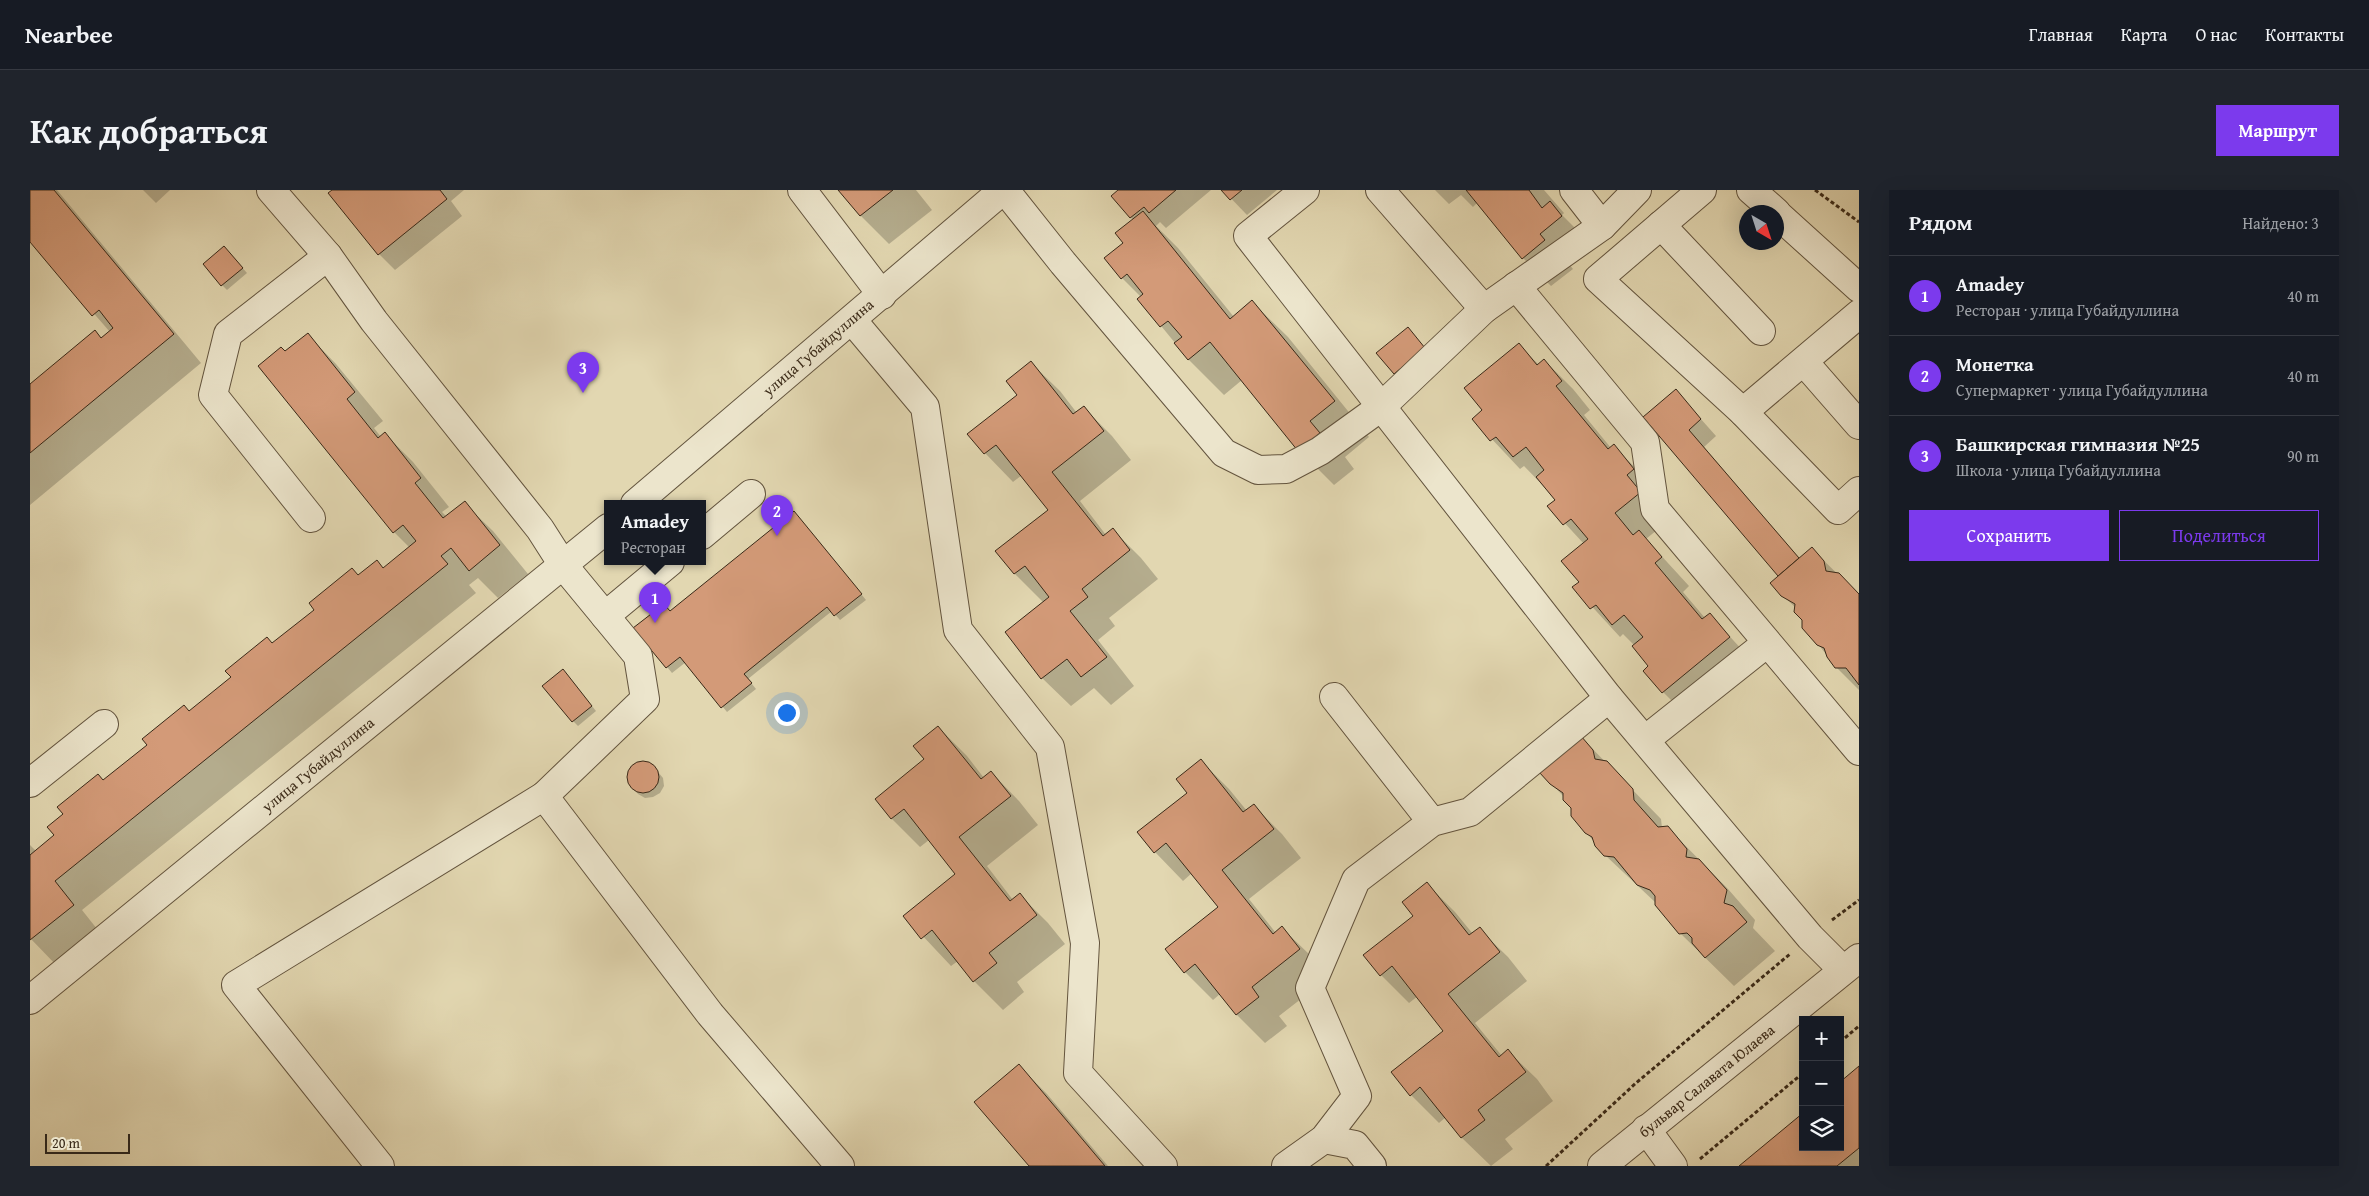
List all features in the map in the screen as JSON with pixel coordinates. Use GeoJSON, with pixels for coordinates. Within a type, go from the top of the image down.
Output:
{"type":"FeatureCollection","features":[{"type":"Feature","properties":{"kind":"street"},"geometry":{"type":"LineString","coordinates":[[271,190],[328,256],[374,321],[540,529],[563,565],[638,656],[645,699],[544,796],[236,985],[380,1166]]}},
{"type":"Feature","properties":{"kind":"street"},"geometry":{"type":"LineString","coordinates":[[802,190],[882,295]]}},
{"type":"Feature","properties":{"kind":"street"},"geometry":{"type":"LineString","coordinates":[[1004,190],[1063,263],[1224,453],[1258,470],[1286,469],[1320,452],[1381,407],[1484,309],[1602,226],[1637,190]]}},
{"type":"Feature","properties":{"kind":"street","name":"улица Губайдуллина"},"geometry":{"type":"LineString","coordinates":[[640,500],[1004,190]]}},
{"type":"Feature","properties":{"kind":"street"},"geometry":{"type":"LineString","coordinates":[[1305,190],[1248,236],[1609,698],[1810,936],[1851,964]]}},
{"type":"Feature","properties":{"kind":"street"},"geometry":{"type":"LineString","coordinates":[[1380,190],[1484,309]]}},
{"type":"Feature","properties":{"kind":"street"},"geometry":{"type":"LineString","coordinates":[[1574,190],[1602,226]]}},
{"type":"Feature","properties":{"kind":"street"},"geometry":{"type":"LineString","coordinates":[[1702,190],[1598,279],[1743,412],[1838,510],[1859,491]]}},
{"type":"Feature","properties":{"kind":"street"},"geometry":{"type":"LineString","coordinates":[[1751,190],[1767,205]]}},
{"type":"Feature","properties":{"kind":"street"},"geometry":{"type":"LineString","coordinates":[[1784,220],[1859,288]]}},
{"type":"Feature","properties":{"kind":"street"},"geometry":{"type":"LineString","coordinates":[[1661,225],[1761,331]]}},
{"type":"Feature","properties":{"kind":"street"},"geometry":{"type":"LineString","coordinates":[[311,518],[213,395],[228,334],[328,256]]}},
{"type":"Feature","properties":{"kind":"street"},"geometry":{"type":"LineString","coordinates":[[1516,286],[1645,442],[1655,510],[1859,751]]}},
{"type":"Feature","properties":{"kind":"street"},"geometry":{"type":"LineString","coordinates":[[1743,412],[1859,314]]}},
{"type":"Feature","properties":{"kind":"street"},"geometry":{"type":"LineString","coordinates":[[852,320],[925,407],[958,630],[1050,746],[1085,942],[1078,1073],[1163,1166]]}},
{"type":"Feature","properties":{"kind":"street"},"geometry":{"type":"LineString","coordinates":[[1804,362],[1859,425]]}},
{"type":"Feature","properties":{"kind":"street"},"geometry":{"type":"LineString","coordinates":[[706,531],[751,494]]}},
{"type":"Feature","properties":{"kind":"street","name":"улица Губайдуллина"},"geometry":{"type":"LineString","coordinates":[[30,1000],[604,531]]}},
{"type":"Feature","properties":{"kind":"street"},"geometry":{"type":"LineString","coordinates":[[605,616],[666,565]]}},
{"type":"Feature","properties":{"kind":"street"},"geometry":{"type":"LineString","coordinates":[[1645,740],[1767,643]]}},
{"type":"Feature","properties":{"kind":"street"},"geometry":{"type":"LineString","coordinates":[[1334,697],[1432,822]]}},
{"type":"Feature","properties":{"kind":"street"},"geometry":{"type":"LineString","coordinates":[[1286,1166],[1324,1139],[1357,1096],[1310,988],[1356,880],[1432,822],[1470,812],[1609,698]]}},
{"type":"Feature","properties":{"kind":"street"},"geometry":{"type":"LineString","coordinates":[[30,783],[104,724]]}},
{"type":"Feature","properties":{"kind":"street"},"geometry":{"type":"LineString","coordinates":[[544,796],[710,1014],[840,1166]]}},
{"type":"Feature","properties":{"kind":"street","name":"бульвар Салавата Юлаева"},"geometry":{"type":"LineString","coordinates":[[1602,1166],[1646,1128],[1851,964]]}},
{"type":"Feature","properties":{"kind":"street"},"geometry":{"type":"LineString","coordinates":[[1646,1128],[1686,1163]]}},
{"type":"Feature","properties":{"kind":"street"},"geometry":{"type":"LineString","coordinates":[[1324,1139],[1355,1145],[1372,1166]]}},
{"type":"Feature","properties":{"kind":"path"},"geometry":{"type":"LineString","coordinates":[[1815,190],[1859,222]]}},
{"type":"Feature","properties":{"kind":"path"},"geometry":{"type":"LineString","coordinates":[[1546,1166],[1636,1083],[1810,936],[1859,900]]}},
{"type":"Feature","properties":{"kind":"path"},"geometry":{"type":"LineString","coordinates":[[1844,1039],[1859,1026]]}},
{"type":"Feature","properties":{"kind":"path"},"geometry":{"type":"LineString","coordinates":[[1686,1163],[1799,1076]]}},
{"type":"Feature","properties":{"kind":"building"},"geometry":{"type":"Polygon","coordinates":[[[30,190],[54,190],[174,334],[30,453],[30,384],[95,330],[101,338],[113,328],[99,310],[92,316],[30,242],[30,190]]]}},
{"type":"Feature","properties":{"kind":"building"},"geometry":{"type":"Polygon","coordinates":[[[332,190],[440,190],[447,199],[378,255],[328,193],[332,190]]]}},
{"type":"Feature","properties":{"kind":"building"},"geometry":{"type":"Polygon","coordinates":[[[838,190],[893,190],[860,216],[838,190]]]}},
{"type":"Feature","properties":{"kind":"building"},"geometry":{"type":"Polygon","coordinates":[[[1118,190],[1176,190],[1149,213],[1144,207],[1130,218],[1111,196],[1118,190]]]}},
{"type":"Feature","properties":{"kind":"building"},"geometry":{"type":"Polygon","coordinates":[[[1221,190],[1242,190],[1230,200],[1221,190]]]}},
{"type":"Feature","properties":{"kind":"building"},"geometry":{"type":"Polygon","coordinates":[[[1466,190],[1529,190],[1542,208],[1550,201],[1562,216],[1540,234],[1545,240],[1522,259],[1466,190]]]}},
{"type":"Feature","properties":{"kind":"building"},"geometry":{"type":"Polygon","coordinates":[[[1143,211],[1230,319],[1252,300],[1335,401],[1310,421],[1320,433],[1298,451],[1210,342],[1188,360],[1174,343],[1182,337],[1168,321],[1160,327],[1137,299],[1143,294],[1127,274],[1121,279],[1104,258],[1123,243],[1115,233],[1143,211]]]}},
{"type":"Feature","properties":{"kind":"building"},"geometry":{"type":"Polygon","coordinates":[[[224,246],[243,268],[221,286],[203,264],[224,246]]]}},
{"type":"Feature","properties":{"kind":"building"},"geometry":{"type":"Polygon","coordinates":[[[1408,327],[1425,348],[1394,374],[1376,353],[1408,327]]]}},
{"type":"Feature","properties":{"kind":"building"},"geometry":{"type":"Polygon","coordinates":[[[308,333],[355,392],[347,399],[378,438],[385,432],[421,478],[415,483],[443,518],[465,501],[500,545],[469,571],[451,548],[441,556],[448,564],[55,881],[74,905],[30,940],[30,855],[54,835],[47,827],[63,814],[57,807],[98,774],[103,780],[147,745],[142,739],[184,705],[189,711],[231,677],[225,671],[267,637],[272,643],[314,610],[309,603],[352,568],[358,575],[377,560],[383,568],[416,541],[403,525],[393,533],[258,366],[281,347],[285,351],[308,333]]]}},
{"type":"Feature","properties":{"kind":"building"},"geometry":{"type":"Polygon","coordinates":[[[1519,343],[1537,365],[1544,359],[1562,381],[1556,386],[1608,449],[1614,444],[1634,469],[1627,475],[1641,492],[1615,513],[1633,535],[1639,530],[1662,557],[1655,563],[1702,619],[1710,613],[1730,637],[1662,693],[1643,671],[1648,666],[1632,646],[1643,637],[1624,615],[1612,625],[1596,605],[1590,609],[1572,587],[1579,582],[1561,561],[1588,539],[1571,519],[1563,525],[1547,506],[1555,500],[1536,477],[1544,470],[1526,447],[1513,457],[1496,437],[1490,441],[1472,419],[1482,410],[1464,388],[1519,343]]]}},
{"type":"Feature","properties":{"kind":"building"},"geometry":{"type":"Polygon","coordinates":[[[1031,361],[1073,414],[1084,406],[1104,431],[1052,472],[1103,536],[1113,528],[1130,550],[1082,589],[1088,597],[1070,611],[1107,657],[1081,677],[1067,659],[1041,679],[1005,632],[1049,597],[1025,566],[1014,574],[995,551],[1048,510],[996,445],[984,454],[967,434],[1017,395],[1006,381],[1031,361]]]}},
{"type":"Feature","properties":{"kind":"building"},"geometry":{"type":"Polygon","coordinates":[[[1676,389],[1701,419],[1689,430],[1799,558],[1778,576],[1643,417],[1676,389]]]}},
{"type":"Feature","properties":{"kind":"building"},"geometry":{"type":"Polygon","coordinates":[[[794,511],[862,594],[834,616],[827,607],[744,674],[752,683],[721,708],[680,657],[666,668],[633,628],[664,604],[670,611],[794,511]]]}},
{"type":"Feature","properties":{"kind":"building"},"geometry":{"type":"Polygon","coordinates":[[[1812,547],[1824,561],[1826,571],[1839,573],[1859,594],[1859,685],[1846,668],[1835,668],[1827,657],[1824,648],[1817,645],[1802,628],[1802,620],[1794,612],[1795,604],[1781,596],[1770,583],[1812,547]]]}},
{"type":"Feature","properties":{"kind":"building"},"geometry":{"type":"Polygon","coordinates":[[[563,669],[592,706],[572,722],[542,686],[563,669]]]}},
{"type":"Feature","properties":{"kind":"building"},"geometry":{"type":"Polygon","coordinates":[[[938,726],[981,779],[991,771],[1011,796],[959,837],[1010,901],[1020,893],[1037,915],[989,953],[997,963],[973,982],[932,930],[921,939],[903,916],[955,874],[904,809],[891,819],[875,799],[924,759],[913,746],[938,726]]]}},
{"type":"Feature","properties":{"kind":"building"},"geometry":{"type":"Polygon","coordinates":[[[1581,736],[1593,750],[1595,759],[1607,761],[1633,789],[1634,800],[1658,827],[1668,826],[1687,849],[1686,857],[1699,859],[1727,890],[1724,903],[1733,906],[1747,922],[1705,958],[1692,943],[1692,938],[1687,933],[1679,934],[1655,905],[1655,896],[1650,890],[1637,885],[1614,857],[1604,856],[1595,846],[1592,837],[1585,833],[1571,816],[1571,808],[1563,800],[1563,793],[1550,784],[1539,772],[1581,736]]]}},
{"type":"Feature","properties":{"kind":"building"},"geometry":{"type":"Polygon","coordinates":[[[1201,759],[1243,812],[1254,804],[1274,829],[1222,870],[1273,934],[1282,926],[1300,949],[1252,987],[1259,997],[1236,1015],[1195,964],[1184,973],[1165,949],[1218,907],[1166,843],[1154,853],[1137,832],[1187,793],[1176,779],[1201,759]]]}},
{"type":"Feature","properties":{"kind":"building"},"geometry":{"type":"Polygon","coordinates":[[[643,761],[655,765],[659,777],[655,789],[643,793],[631,789],[627,777],[631,765],[643,761]]]}},
{"type":"Feature","properties":{"kind":"building"},"geometry":{"type":"Polygon","coordinates":[[[1427,882],[1469,935],[1480,927],[1500,952],[1448,994],[1499,1057],[1508,1049],[1526,1072],[1478,1110],[1485,1120],[1461,1138],[1420,1087],[1410,1096],[1391,1072],[1443,1031],[1392,966],[1380,976],[1363,955],[1413,916],[1402,902],[1427,882]]]}},
{"type":"Feature","properties":{"kind":"building"},"geometry":{"type":"Polygon","coordinates":[[[1019,1064],[1105,1166],[1029,1166],[974,1102],[1019,1064]]]}},
{"type":"Feature","properties":{"kind":"building"},"geometry":{"type":"Polygon","coordinates":[[[1859,1066],[1859,1148],[1837,1166],[1739,1166],[1799,1116],[1799,1151],[1844,1151],[1844,1079],[1859,1066]]]}},
{"type":"Feature","properties":{"kind":"place","name":"Башкирская гимназия №25"},"geometry":{"type":"Point","coordinates":[583,393]}},
{"type":"Feature","properties":{"kind":"place","name":"Монетка"},"geometry":{"type":"Point","coordinates":[777,536]}},
{"type":"Feature","properties":{"kind":"place","name":"Amadey"},"geometry":{"type":"Point","coordinates":[655,623]}}]}
